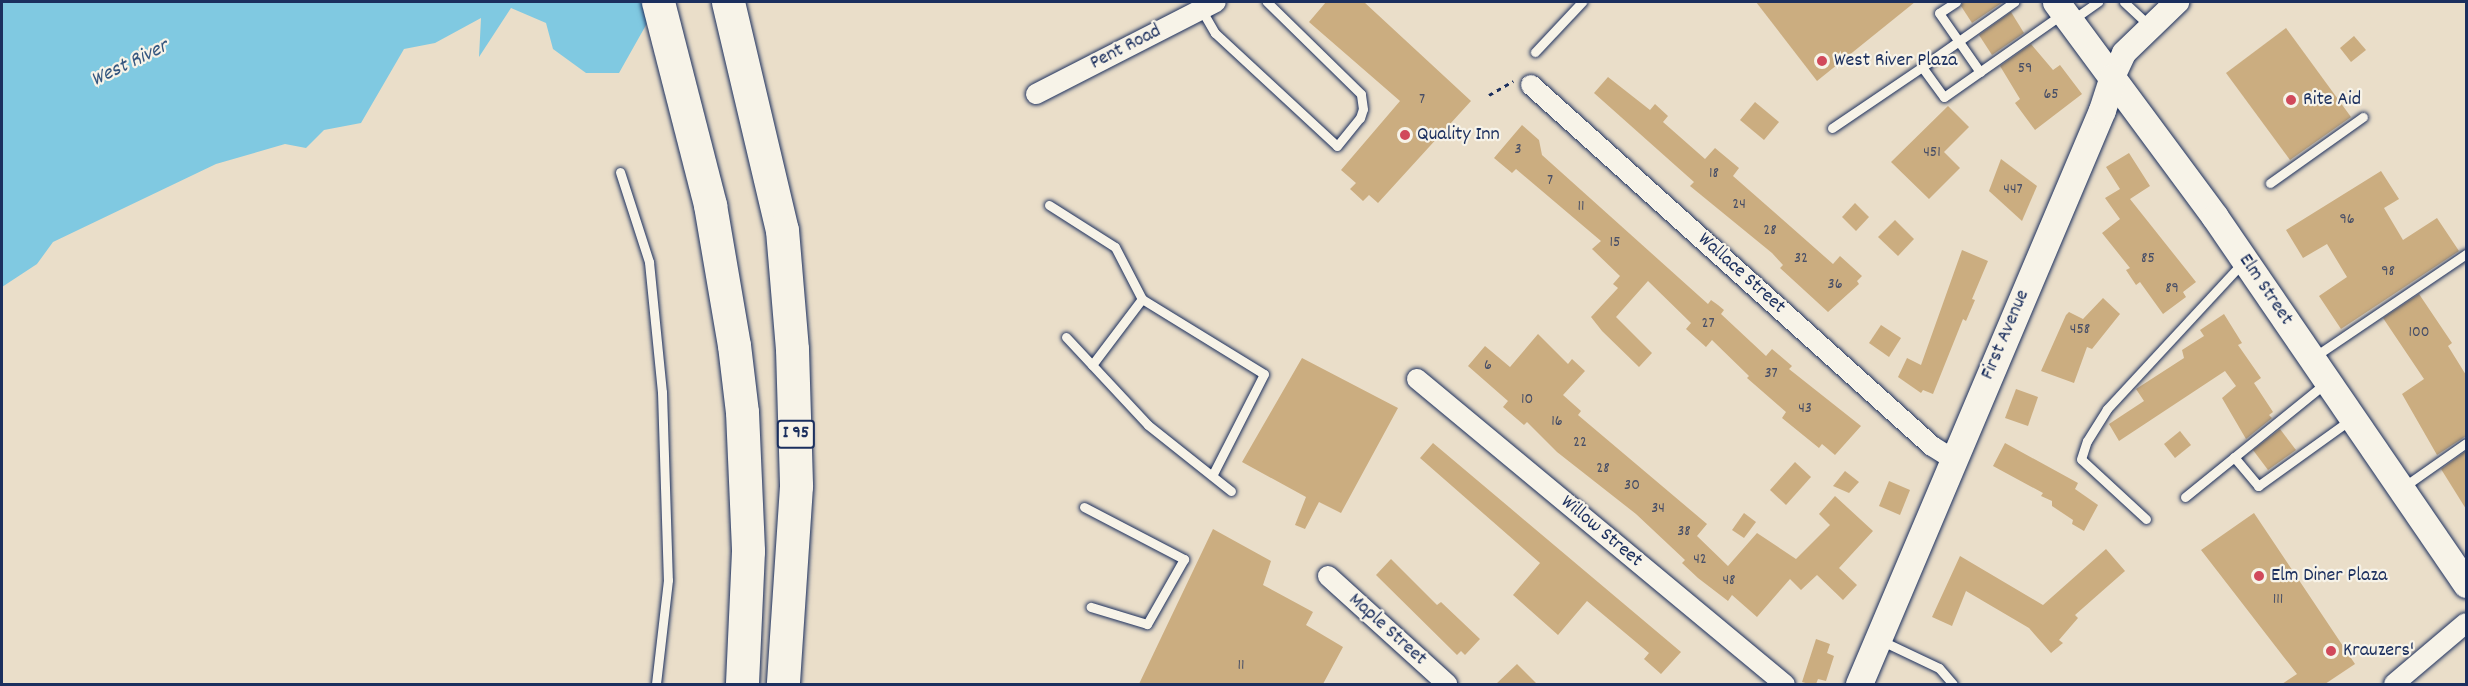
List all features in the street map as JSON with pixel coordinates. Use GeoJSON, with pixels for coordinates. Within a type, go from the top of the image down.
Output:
{"type":"FeatureCollection","features":[{"type":"Feature","properties":{"kind":"highway"},"geometry":{"type":"LineString","coordinates":[[658,2],[710,205],[742,412],[748,551],[742,684]]}},
{"type":"Feature","properties":{"kind":"highway","name":"I 95"},"geometry":{"type":"LineString","coordinates":[[728,2],[773,184],[782,230],[796,425],[794,554],[783,684]]}},
{"type":"Feature","properties":{"kind":"main road","name":"Elm Street"},"geometry":{"type":"LineString","coordinates":[[2063,12],[2113,77],[2245,260],[2466,584]]}},
{"type":"Feature","properties":{"kind":"main road","name":"First Avenue"},"geometry":{"type":"LineString","coordinates":[[1859,684],[2102,110],[2113,77]]}},
{"type":"Feature","properties":{"kind":"street","name":"First Avenue"},"geometry":{"type":"LineString","coordinates":[[2113,77],[2124,54],[2173,3]]}},
{"type":"Feature","properties":{"kind":"street","name":"Pent Road"},"geometry":{"type":"LineString","coordinates":[[1036,94],[1209,5]]}},
{"type":"Feature","properties":{"kind":"street","name":"Wallace Street"},"geometry":{"type":"LineString","coordinates":[[1531,85],[1923,438],[1953,459]]}},
{"type":"Feature","properties":{"kind":"street","name":"Willow Street"},"geometry":{"type":"LineString","coordinates":[[1417,379],[1785,684]]}},
{"type":"Feature","properties":{"kind":"street","name":"Maple Street"},"geometry":{"type":"LineString","coordinates":[[1328,576],[1447,684]]}},
{"type":"Feature","properties":{"kind":"street"},"geometry":{"type":"LineString","coordinates":[[2394,684],[2466,623]]}},
{"type":"Feature","properties":{"kind":"lane"},"geometry":{"type":"LineString","coordinates":[[1209,5],[1215,33],[1337,146],[1360,118],[1364,109],[1361,94],[1267,2]]}},
{"type":"Feature","properties":{"kind":"lane"},"geometry":{"type":"LineString","coordinates":[[1534,52],[1582,2]]}},
{"type":"Feature","properties":{"kind":"lane"},"geometry":{"type":"LineString","coordinates":[[1956,2],[1939,13],[1980,72]]}},
{"type":"Feature","properties":{"kind":"lane"},"geometry":{"type":"LineString","coordinates":[[1832,128],[2014,2]]}},
{"type":"Feature","properties":{"kind":"lane"},"geometry":{"type":"LineString","coordinates":[[1922,67],[1944,96],[2063,12],[2096,2]]}},
{"type":"Feature","properties":{"kind":"lane"},"geometry":{"type":"LineString","coordinates":[[2124,2],[2151,28]]}},
{"type":"Feature","properties":{"kind":"lane"},"geometry":{"type":"LineString","coordinates":[[2270,183],[2364,117]]}},
{"type":"Feature","properties":{"kind":"lane"},"geometry":{"type":"LineString","coordinates":[[620,172],[648,262],[662,392],[668,580],[656,684]]}},
{"type":"Feature","properties":{"kind":"lane"},"geometry":{"type":"LineString","coordinates":[[1049,205],[1115,247],[1142,299],[1264,374],[1212,476]]}},
{"type":"Feature","properties":{"kind":"lane"},"geometry":{"type":"LineString","coordinates":[[2312,359],[2466,254]]}},
{"type":"Feature","properties":{"kind":"lane"},"geometry":{"type":"LineString","coordinates":[[2146,519],[2081,459],[2087,441],[2106,409],[2245,260]]}},
{"type":"Feature","properties":{"kind":"lane"},"geometry":{"type":"LineString","coordinates":[[1092,365],[1142,299]]}},
{"type":"Feature","properties":{"kind":"lane"},"geometry":{"type":"LineString","coordinates":[[1066,337],[1148,425],[1231,491]]}},
{"type":"Feature","properties":{"kind":"lane"},"geometry":{"type":"LineString","coordinates":[[2185,497],[2328,382]]}},
{"type":"Feature","properties":{"kind":"lane"},"geometry":{"type":"LineString","coordinates":[[2234,457],[2258,486],[2353,418]]}},
{"type":"Feature","properties":{"kind":"lane"},"geometry":{"type":"LineString","coordinates":[[2401,488],[2466,443]]}},
{"type":"Feature","properties":{"kind":"lane"},"geometry":{"type":"LineString","coordinates":[[1084,507],[1184,559],[1147,624],[1091,608]]}},
{"type":"Feature","properties":{"kind":"lane"},"geometry":{"type":"LineString","coordinates":[[1877,638],[1939,668],[1953,684]]}},
{"type":"Feature","properties":{"kind":"water","name":"West River"},"geometry":{"type":"Polygon","coordinates":[[[2,2],[659,2],[619,73],[586,73],[553,49],[546,23],[511,8],[479,57],[481,18],[435,43],[404,49],[361,123],[324,130],[306,148],[285,144],[216,164],[53,242],[37,264],[2,287],[2,2]]]}},
{"type":"Feature","properties":{"kind":"building","name":"Quality Inn"},"geometry":{"type":"Polygon","coordinates":[[[1326,2],[1364,2],[1471,101],[1378,203],[1369,195],[1363,201],[1350,189],[1356,183],[1341,170],[1400,101],[1309,22],[1326,2]]]}},
{"type":"Feature","properties":{"kind":"building","name":"West River Plaza"},"geometry":{"type":"Polygon","coordinates":[[[1756,2],[1915,2],[1817,81],[1756,2]]]}},
{"type":"Feature","properties":{"kind":"building"},"geometry":{"type":"Polygon","coordinates":[[[1963,2],[2003,2],[1972,23],[1961,6],[1963,2]]]}},
{"type":"Feature","properties":{"kind":"building"},"geometry":{"type":"Polygon","coordinates":[[[2011,12],[2024,33],[1992,55],[1979,35],[2011,12]]]}},
{"type":"Feature","properties":{"kind":"building"},"geometry":{"type":"Polygon","coordinates":[[[2286,28],[2351,117],[2290,160],[2226,73],[2286,28]]]}},
{"type":"Feature","properties":{"kind":"building"},"geometry":{"type":"Polygon","coordinates":[[[2354,36],[2366,50],[2351,62],[2340,48],[2354,36]]]}},
{"type":"Feature","properties":{"kind":"building"},"geometry":{"type":"Polygon","coordinates":[[[2031,44],[2053,70],[2060,65],[2082,94],[2035,130],[2015,103],[2020,99],[2000,66],[2031,44]]]}},
{"type":"Feature","properties":{"kind":"building"},"geometry":{"type":"Polygon","coordinates":[[[1608,77],[1650,110],[1655,104],[1668,116],[1663,122],[1705,159],[1715,148],[1739,168],[1733,176],[1833,264],[1840,256],[1862,276],[1857,281],[1859,284],[1828,312],[1780,268],[1783,265],[1772,253],[1690,186],[1694,182],[1594,93],[1608,77]]]}},
{"type":"Feature","properties":{"kind":"building"},"geometry":{"type":"Polygon","coordinates":[[[1755,102],[1779,122],[1764,140],[1740,120],[1755,102]]]}},
{"type":"Feature","properties":{"kind":"building"},"geometry":{"type":"Polygon","coordinates":[[[1948,106],[1969,127],[1944,152],[1960,168],[1929,199],[1891,162],[1948,106]]]}},
{"type":"Feature","properties":{"kind":"building"},"geometry":{"type":"Polygon","coordinates":[[[1522,125],[1539,140],[1542,155],[1708,304],[1711,300],[1724,310],[1721,314],[1766,356],[1772,349],[1792,366],[1789,369],[1861,426],[1835,455],[1822,444],[1819,448],[1782,418],[1786,412],[1747,378],[1749,376],[1712,340],[1706,347],[1686,329],[1691,323],[1648,281],[1616,317],[1652,353],[1639,367],[1602,331],[1591,317],[1618,288],[1613,284],[1620,276],[1592,249],[1601,241],[1516,169],[1512,173],[1494,158],[1522,125]]]}},
{"type":"Feature","properties":{"kind":"building"},"geometry":{"type":"Polygon","coordinates":[[[2129,153],[2150,186],[2130,199],[2196,282],[2183,292],[2186,297],[2163,314],[2140,282],[2136,285],[2126,270],[2130,268],[2102,233],[2120,219],[2105,198],[2120,189],[2106,167],[2129,153]]]}},
{"type":"Feature","properties":{"kind":"building"},"geometry":{"type":"Polygon","coordinates":[[[2001,159],[2037,186],[2022,221],[1989,191],[2001,159]]]}},
{"type":"Feature","properties":{"kind":"building"},"geometry":{"type":"Polygon","coordinates":[[[2381,171],[2399,199],[2384,208],[2403,240],[2437,218],[2459,251],[2341,329],[2319,296],[2347,277],[2327,244],[2303,258],[2286,230],[2381,171]]]}},
{"type":"Feature","properties":{"kind":"building"},"geometry":{"type":"Polygon","coordinates":[[[1855,203],[1869,217],[1856,231],[1842,217],[1855,203]]]}},
{"type":"Feature","properties":{"kind":"building"},"geometry":{"type":"Polygon","coordinates":[[[1895,220],[1914,239],[1898,256],[1878,237],[1895,220]]]}},
{"type":"Feature","properties":{"kind":"building"},"geometry":{"type":"Polygon","coordinates":[[[1962,250],[1988,261],[1972,299],[1975,300],[1966,321],[1963,319],[1933,394],[1923,390],[1921,393],[1898,377],[1907,358],[1921,365],[1962,250]]]}},
{"type":"Feature","properties":{"kind":"building"},"geometry":{"type":"Polygon","coordinates":[[[2419,294],[2452,343],[2448,346],[2466,375],[2466,436],[2437,455],[2402,394],[2424,379],[2383,318],[2419,294]]]}},
{"type":"Feature","properties":{"kind":"building"},"geometry":{"type":"Polygon","coordinates":[[[2103,298],[2120,314],[2092,349],[2087,347],[2074,383],[2041,371],[2066,315],[2069,312],[2083,319],[2103,298]]]}},
{"type":"Feature","properties":{"kind":"building"},"geometry":{"type":"Polygon","coordinates":[[[2224,314],[2242,343],[2238,345],[2261,378],[2254,383],[2273,412],[2269,415],[2272,418],[2246,439],[2222,398],[2236,386],[2225,371],[2119,441],[2109,424],[2144,401],[2136,389],[2184,358],[2182,350],[2204,336],[2200,330],[2224,314]]]}},
{"type":"Feature","properties":{"kind":"building"},"geometry":{"type":"Polygon","coordinates":[[[1881,325],[1901,338],[1889,357],[1869,343],[1881,325]]]}},
{"type":"Feature","properties":{"kind":"building"},"geometry":{"type":"Polygon","coordinates":[[[1538,334],[1568,364],[1572,359],[1585,371],[1563,395],[1581,411],[1578,415],[1707,524],[1697,536],[1728,566],[1757,533],[1796,559],[1830,525],[1819,514],[1835,496],[1873,531],[1839,568],[1857,585],[1843,600],[1817,575],[1801,590],[1790,579],[1757,617],[1732,595],[1728,601],[1698,578],[1682,563],[1685,560],[1636,514],[1557,452],[1527,422],[1524,425],[1503,407],[1508,401],[1468,366],[1485,346],[1510,367],[1538,334]]]}},
{"type":"Feature","properties":{"kind":"building"},"geometry":{"type":"Polygon","coordinates":[[[1302,358],[1398,408],[1341,513],[1319,502],[1305,529],[1295,525],[1306,497],[1242,462],[1302,358]]]}},
{"type":"Feature","properties":{"kind":"building"},"geometry":{"type":"Polygon","coordinates":[[[2016,389],[2038,397],[2028,426],[2005,418],[2016,389]]]}},
{"type":"Feature","properties":{"kind":"building"},"geometry":{"type":"Polygon","coordinates":[[[2280,429],[2296,450],[2268,470],[2253,450],[2280,429]]]}},
{"type":"Feature","properties":{"kind":"building"},"geometry":{"type":"Polygon","coordinates":[[[2180,431],[2191,445],[2175,458],[2164,444],[2180,431]]]}},
{"type":"Feature","properties":{"kind":"building"},"geometry":{"type":"Polygon","coordinates":[[[1433,443],[1681,652],[1661,674],[1644,659],[1649,653],[1587,601],[1558,635],[1513,595],[1540,563],[1420,458],[1433,443]]]}},
{"type":"Feature","properties":{"kind":"building"},"geometry":{"type":"Polygon","coordinates":[[[2005,443],[2078,483],[2075,489],[2098,505],[2084,531],[2072,524],[2073,520],[2052,506],[2052,501],[2041,496],[2043,493],[1993,466],[2005,443]]]}},
{"type":"Feature","properties":{"kind":"building"},"geometry":{"type":"Polygon","coordinates":[[[2466,451],[2466,509],[2441,469],[2466,451]]]}},
{"type":"Feature","properties":{"kind":"building"},"geometry":{"type":"Polygon","coordinates":[[[1795,462],[1811,477],[1786,505],[1770,490],[1795,462]]]}},
{"type":"Feature","properties":{"kind":"building"},"geometry":{"type":"Polygon","coordinates":[[[1845,471],[1859,482],[1849,493],[1833,486],[1845,471]]]}},
{"type":"Feature","properties":{"kind":"building"},"geometry":{"type":"Polygon","coordinates":[[[1889,481],[1910,490],[1900,515],[1879,506],[1889,481]]]}},
{"type":"Feature","properties":{"kind":"building"},"geometry":{"type":"Polygon","coordinates":[[[1744,513],[1756,522],[1744,538],[1732,530],[1744,513]]]}},
{"type":"Feature","properties":{"kind":"building","name":"Elm Diner Plaza"},"geometry":{"type":"Polygon","coordinates":[[[2254,513],[2355,664],[2325,684],[2282,684],[2297,674],[2201,550],[2254,513]]]}},
{"type":"Feature","properties":{"kind":"building"},"geometry":{"type":"Polygon","coordinates":[[[1213,529],[1271,561],[1263,585],[1313,612],[1306,625],[1343,647],[1323,684],[1139,684],[1213,529]]]}},
{"type":"Feature","properties":{"kind":"building"},"geometry":{"type":"Polygon","coordinates":[[[2106,549],[2125,571],[2075,615],[2078,618],[2059,640],[2063,643],[2051,653],[2029,628],[1966,591],[1952,626],[1932,617],[1960,556],[2043,605],[2106,549]]]}},
{"type":"Feature","properties":{"kind":"building"},"geometry":{"type":"Polygon","coordinates":[[[1391,559],[1437,605],[1441,602],[1480,639],[1465,655],[1461,651],[1457,655],[1376,575],[1391,559]]]}},
{"type":"Feature","properties":{"kind":"building"},"geometry":{"type":"Polygon","coordinates":[[[1816,639],[1830,644],[1827,653],[1834,656],[1826,681],[1818,679],[1816,684],[1809,684],[1802,682],[1816,639]]]}},
{"type":"Feature","properties":{"kind":"building"},"geometry":{"type":"Polygon","coordinates":[[[1517,664],[1537,684],[1496,684],[1517,664]]]}},
{"type":"Feature","properties":{"kind":"place","name":"West River Plaza"},"geometry":{"type":"Point","coordinates":[1822,61]}},
{"type":"Feature","properties":{"kind":"place","name":"Rite Aid"},"geometry":{"type":"Point","coordinates":[2291,100]}},
{"type":"Feature","properties":{"kind":"place","name":"Quality Inn"},"geometry":{"type":"Point","coordinates":[1405,135]}},
{"type":"Feature","properties":{"kind":"place","name":"Elm Diner Plaza"},"geometry":{"type":"Point","coordinates":[2259,576]}},
{"type":"Feature","properties":{"kind":"place","name":"Krauzers'"},"geometry":{"type":"Point","coordinates":[2331,651]}}]}
